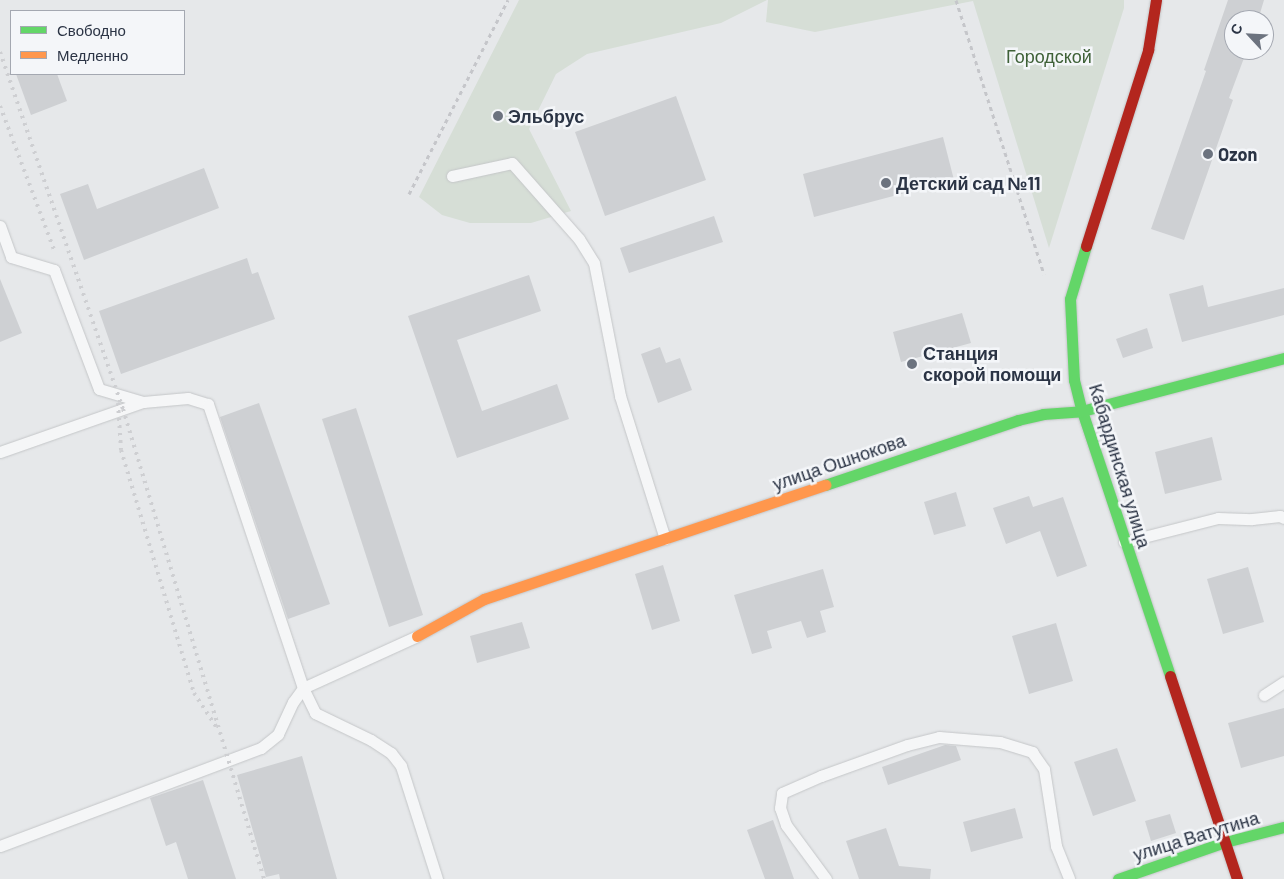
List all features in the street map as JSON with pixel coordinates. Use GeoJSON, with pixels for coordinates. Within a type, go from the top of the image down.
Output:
{"type":"FeatureCollection","features":[{"type":"Feature","properties":{"kind":"street","name":"Кабардинская улица"},"geometry":{"type":"LineString","coordinates":[[1156,0],[1148,50],[1103,188],[1070,299],[1071,352],[1074,380],[1082,411],[1237,879]]}},
{"type":"Feature","properties":{"kind":"street","name":"улица Ошнокова"},"geometry":{"type":"LineString","coordinates":[[417,636],[484,599],[665,540],[1018,420],[1042,414],[1082,411],[1284,358]]}},
{"type":"Feature","properties":{"kind":"street","name":"улица Ватутина"},"geometry":{"type":"LineString","coordinates":[[1118,879],[1224,842],[1284,827]]}},
{"type":"Feature","properties":{"kind":"lane"},"geometry":{"type":"LineString","coordinates":[[452,176],[512,163],[579,239],[594,263],[620,396],[665,540]]}},
{"type":"Feature","properties":{"kind":"lane"},"geometry":{"type":"LineString","coordinates":[[0,226],[11,257],[54,270],[100,389],[143,402]]}},
{"type":"Feature","properties":{"kind":"lane"},"geometry":{"type":"LineString","coordinates":[[0,452],[143,402],[188,398],[208,404],[303,688],[315,713],[340,727],[370,740],[391,753],[401,766],[437,879]]}},
{"type":"Feature","properties":{"kind":"lane"},"geometry":{"type":"LineString","coordinates":[[1124,542],[1218,518],[1252,519],[1280,516],[1284,518]]}},
{"type":"Feature","properties":{"kind":"lane"},"geometry":{"type":"LineString","coordinates":[[0,846],[261,748],[278,734],[293,702],[303,688],[417,636]]}},
{"type":"Feature","properties":{"kind":"lane"},"geometry":{"type":"LineString","coordinates":[[1264,695],[1284,682]]}},
{"type":"Feature","properties":{"kind":"lane"},"geometry":{"type":"LineString","coordinates":[[826,879],[786,825],[780,808],[782,793],[821,776],[907,745],[939,738],[1000,742],[1032,752],[1044,769],[1056,846],[1069,879]]}},
{"type":"Feature","properties":{"kind":"path"},"geometry":{"type":"LineString","coordinates":[[409,194],[508,0]]}},
{"type":"Feature","properties":{"kind":"path"},"geometry":{"type":"LineString","coordinates":[[956,0],[1044,274]]}},
{"type":"Feature","properties":{"kind":"green space","name":"Эльбрус"},"geometry":{"type":"Polygon","coordinates":[[[519,0],[767,0],[721,23],[587,54],[556,74],[529,129],[571,211],[531,223],[470,223],[442,215],[419,197],[519,0]]]}},
{"type":"Feature","properties":{"kind":"green space","name":"Городской"},"geometry":{"type":"Polygon","coordinates":[[[768,0],[1124,0],[1124,8],[1049,248],[973,1],[815,32],[766,22],[768,0]]]}},
{"type":"Feature","properties":{"kind":"building"},"geometry":{"type":"Polygon","coordinates":[[[1228,0],[1264,0],[1261,10],[1225,10],[1228,0]]]}},
{"type":"Feature","properties":{"kind":"building"},"geometry":{"type":"Polygon","coordinates":[[[1224,12],[1224,60],[1243,60],[1229,98],[1233,100],[1184,240],[1151,229],[1206,71],[1204,70],[1224,12]]]}},
{"type":"Feature","properties":{"kind":"building"},"geometry":{"type":"Polygon","coordinates":[[[16,75],[57,75],[67,101],[31,115],[16,75]]]}},
{"type":"Feature","properties":{"kind":"building"},"geometry":{"type":"Polygon","coordinates":[[[676,96],[706,180],[605,216],[575,132],[676,96]]]}},
{"type":"Feature","properties":{"kind":"building"},"geometry":{"type":"Polygon","coordinates":[[[943,137],[954,180],[814,217],[803,174],[943,137]]]}},
{"type":"Feature","properties":{"kind":"building"},"geometry":{"type":"Polygon","coordinates":[[[204,168],[219,208],[84,260],[60,194],[88,184],[97,209],[204,168]]]}},
{"type":"Feature","properties":{"kind":"building"},"geometry":{"type":"Polygon","coordinates":[[[714,216],[723,242],[629,273],[620,248],[714,216]]]}},
{"type":"Feature","properties":{"kind":"building"},"geometry":{"type":"Polygon","coordinates":[[[247,258],[252,274],[258,272],[275,319],[121,374],[99,311],[247,258]]]}},
{"type":"Feature","properties":{"kind":"building"},"geometry":{"type":"Polygon","coordinates":[[[529,275],[541,311],[457,340],[482,411],[557,384],[569,419],[457,458],[408,316],[529,275]]]}},
{"type":"Feature","properties":{"kind":"building"},"geometry":{"type":"Polygon","coordinates":[[[0,279],[22,333],[0,342],[0,279]]]}},
{"type":"Feature","properties":{"kind":"building"},"geometry":{"type":"Polygon","coordinates":[[[1203,285],[1208,307],[1284,288],[1284,315],[1182,342],[1169,294],[1203,285]]]}},
{"type":"Feature","properties":{"kind":"building"},"geometry":{"type":"Polygon","coordinates":[[[962,313],[971,343],[901,362],[893,332],[962,313]]]}},
{"type":"Feature","properties":{"kind":"building"},"geometry":{"type":"Polygon","coordinates":[[[1147,328],[1153,348],[1123,358],[1116,339],[1147,328]]]}},
{"type":"Feature","properties":{"kind":"building"},"geometry":{"type":"Polygon","coordinates":[[[660,347],[666,363],[680,358],[692,390],[658,403],[641,354],[660,347]]]}},
{"type":"Feature","properties":{"kind":"building"},"geometry":{"type":"Polygon","coordinates":[[[259,403],[330,604],[288,619],[220,417],[259,403]]]}},
{"type":"Feature","properties":{"kind":"building"},"geometry":{"type":"Polygon","coordinates":[[[356,408],[423,615],[389,627],[322,419],[356,408]]]}},
{"type":"Feature","properties":{"kind":"building"},"geometry":{"type":"Polygon","coordinates":[[[1212,437],[1222,480],[1165,494],[1155,452],[1212,437]]]}},
{"type":"Feature","properties":{"kind":"building"},"geometry":{"type":"Polygon","coordinates":[[[956,492],[966,526],[934,535],[924,502],[956,492]]]}},
{"type":"Feature","properties":{"kind":"building"},"geometry":{"type":"Polygon","coordinates":[[[1029,496],[1033,507],[1063,497],[1087,566],[1057,577],[1040,531],[1006,544],[993,508],[1029,496]]]}},
{"type":"Feature","properties":{"kind":"building"},"geometry":{"type":"Polygon","coordinates":[[[663,565],[680,621],[652,630],[635,574],[663,565]]]}},
{"type":"Feature","properties":{"kind":"building"},"geometry":{"type":"Polygon","coordinates":[[[1248,567],[1264,622],[1223,634],[1207,579],[1248,567]]]}},
{"type":"Feature","properties":{"kind":"building"},"geometry":{"type":"Polygon","coordinates":[[[823,569],[834,607],[820,611],[826,632],[807,638],[801,621],[767,631],[772,648],[752,654],[734,595],[823,569]]]}},
{"type":"Feature","properties":{"kind":"building"},"geometry":{"type":"Polygon","coordinates":[[[522,622],[530,648],[477,663],[470,636],[522,622]]]}},
{"type":"Feature","properties":{"kind":"building"},"geometry":{"type":"Polygon","coordinates":[[[1056,623],[1073,681],[1029,694],[1012,636],[1056,623]]]}},
{"type":"Feature","properties":{"kind":"building"},"geometry":{"type":"Polygon","coordinates":[[[1284,708],[1284,756],[1241,768],[1228,723],[1284,708]]]}},
{"type":"Feature","properties":{"kind":"building"},"geometry":{"type":"Polygon","coordinates":[[[945,745],[956,746],[961,760],[888,785],[882,767],[945,745]]]}},
{"type":"Feature","properties":{"kind":"building"},"geometry":{"type":"Polygon","coordinates":[[[1117,748],[1136,801],[1093,816],[1074,762],[1117,748]]]}},
{"type":"Feature","properties":{"kind":"building"},"geometry":{"type":"Polygon","coordinates":[[[302,756],[337,879],[280,879],[279,874],[266,877],[237,775],[302,756]]]}},
{"type":"Feature","properties":{"kind":"building"},"geometry":{"type":"Polygon","coordinates":[[[203,780],[236,879],[188,879],[176,842],[166,846],[150,798],[203,780]]]}},
{"type":"Feature","properties":{"kind":"building"},"geometry":{"type":"Polygon","coordinates":[[[1015,808],[1023,838],[971,852],[963,822],[1015,808]]]}},
{"type":"Feature","properties":{"kind":"building"},"geometry":{"type":"Polygon","coordinates":[[[1170,814],[1176,833],[1151,841],[1145,821],[1170,814]]]}},
{"type":"Feature","properties":{"kind":"building"},"geometry":{"type":"Polygon","coordinates":[[[773,820],[794,879],[765,879],[747,830],[773,820]]]}},
{"type":"Feature","properties":{"kind":"building"},"geometry":{"type":"Polygon","coordinates":[[[886,828],[899,866],[931,869],[930,879],[859,879],[846,841],[886,828]]]}},
{"type":"Feature","properties":{"kind":"railway"},"geometry":{"type":"LineString","coordinates":[[0,52],[123,409],[264,879]]}},
{"type":"Feature","properties":{"kind":"railway"},"geometry":{"type":"LineString","coordinates":[[0,106],[55,252]]}},
{"type":"Feature","properties":{"kind":"railway"},"geometry":{"type":"LineString","coordinates":[[118,403],[121,450],[194,693],[217,728]]}},
{"type":"Feature","properties":{"kind":"traffic: fast"},"geometry":{"type":"LineString","coordinates":[[1086,246],[1070,299],[1074,380],[1082,411],[1170,676]]}},
{"type":"Feature","properties":{"kind":"traffic: fast"},"geometry":{"type":"LineString","coordinates":[[825,485],[1018,420],[1043,414],[1082,411],[1284,358]]}},
{"type":"Feature","properties":{"kind":"traffic: fast"},"geometry":{"type":"LineString","coordinates":[[1118,879],[1225,842],[1284,827]]}},
{"type":"Feature","properties":{"kind":"traffic: slow"},"geometry":{"type":"LineString","coordinates":[[417,636],[484,599],[825,485]]}},
{"type":"Feature","properties":{"kind":"traffic: jam"},"geometry":{"type":"LineString","coordinates":[[1086,246],[1148,50],[1156,0]]}},
{"type":"Feature","properties":{"kind":"traffic: jam"},"geometry":{"type":"LineString","coordinates":[[1170,676],[1237,879]]}},
{"type":"Feature","properties":{"kind":"place","name":"Эльбрус"},"geometry":{"type":"Point","coordinates":[498,116]}},
{"type":"Feature","properties":{"kind":"place","name":"Ozon"},"geometry":{"type":"Point","coordinates":[1208,154]}},
{"type":"Feature","properties":{"kind":"place","name":"Детский сад №11"},"geometry":{"type":"Point","coordinates":[886,183]}},
{"type":"Feature","properties":{"kind":"place","name":"Станция скорой помощи"},"geometry":{"type":"Point","coordinates":[912,364]}}]}
